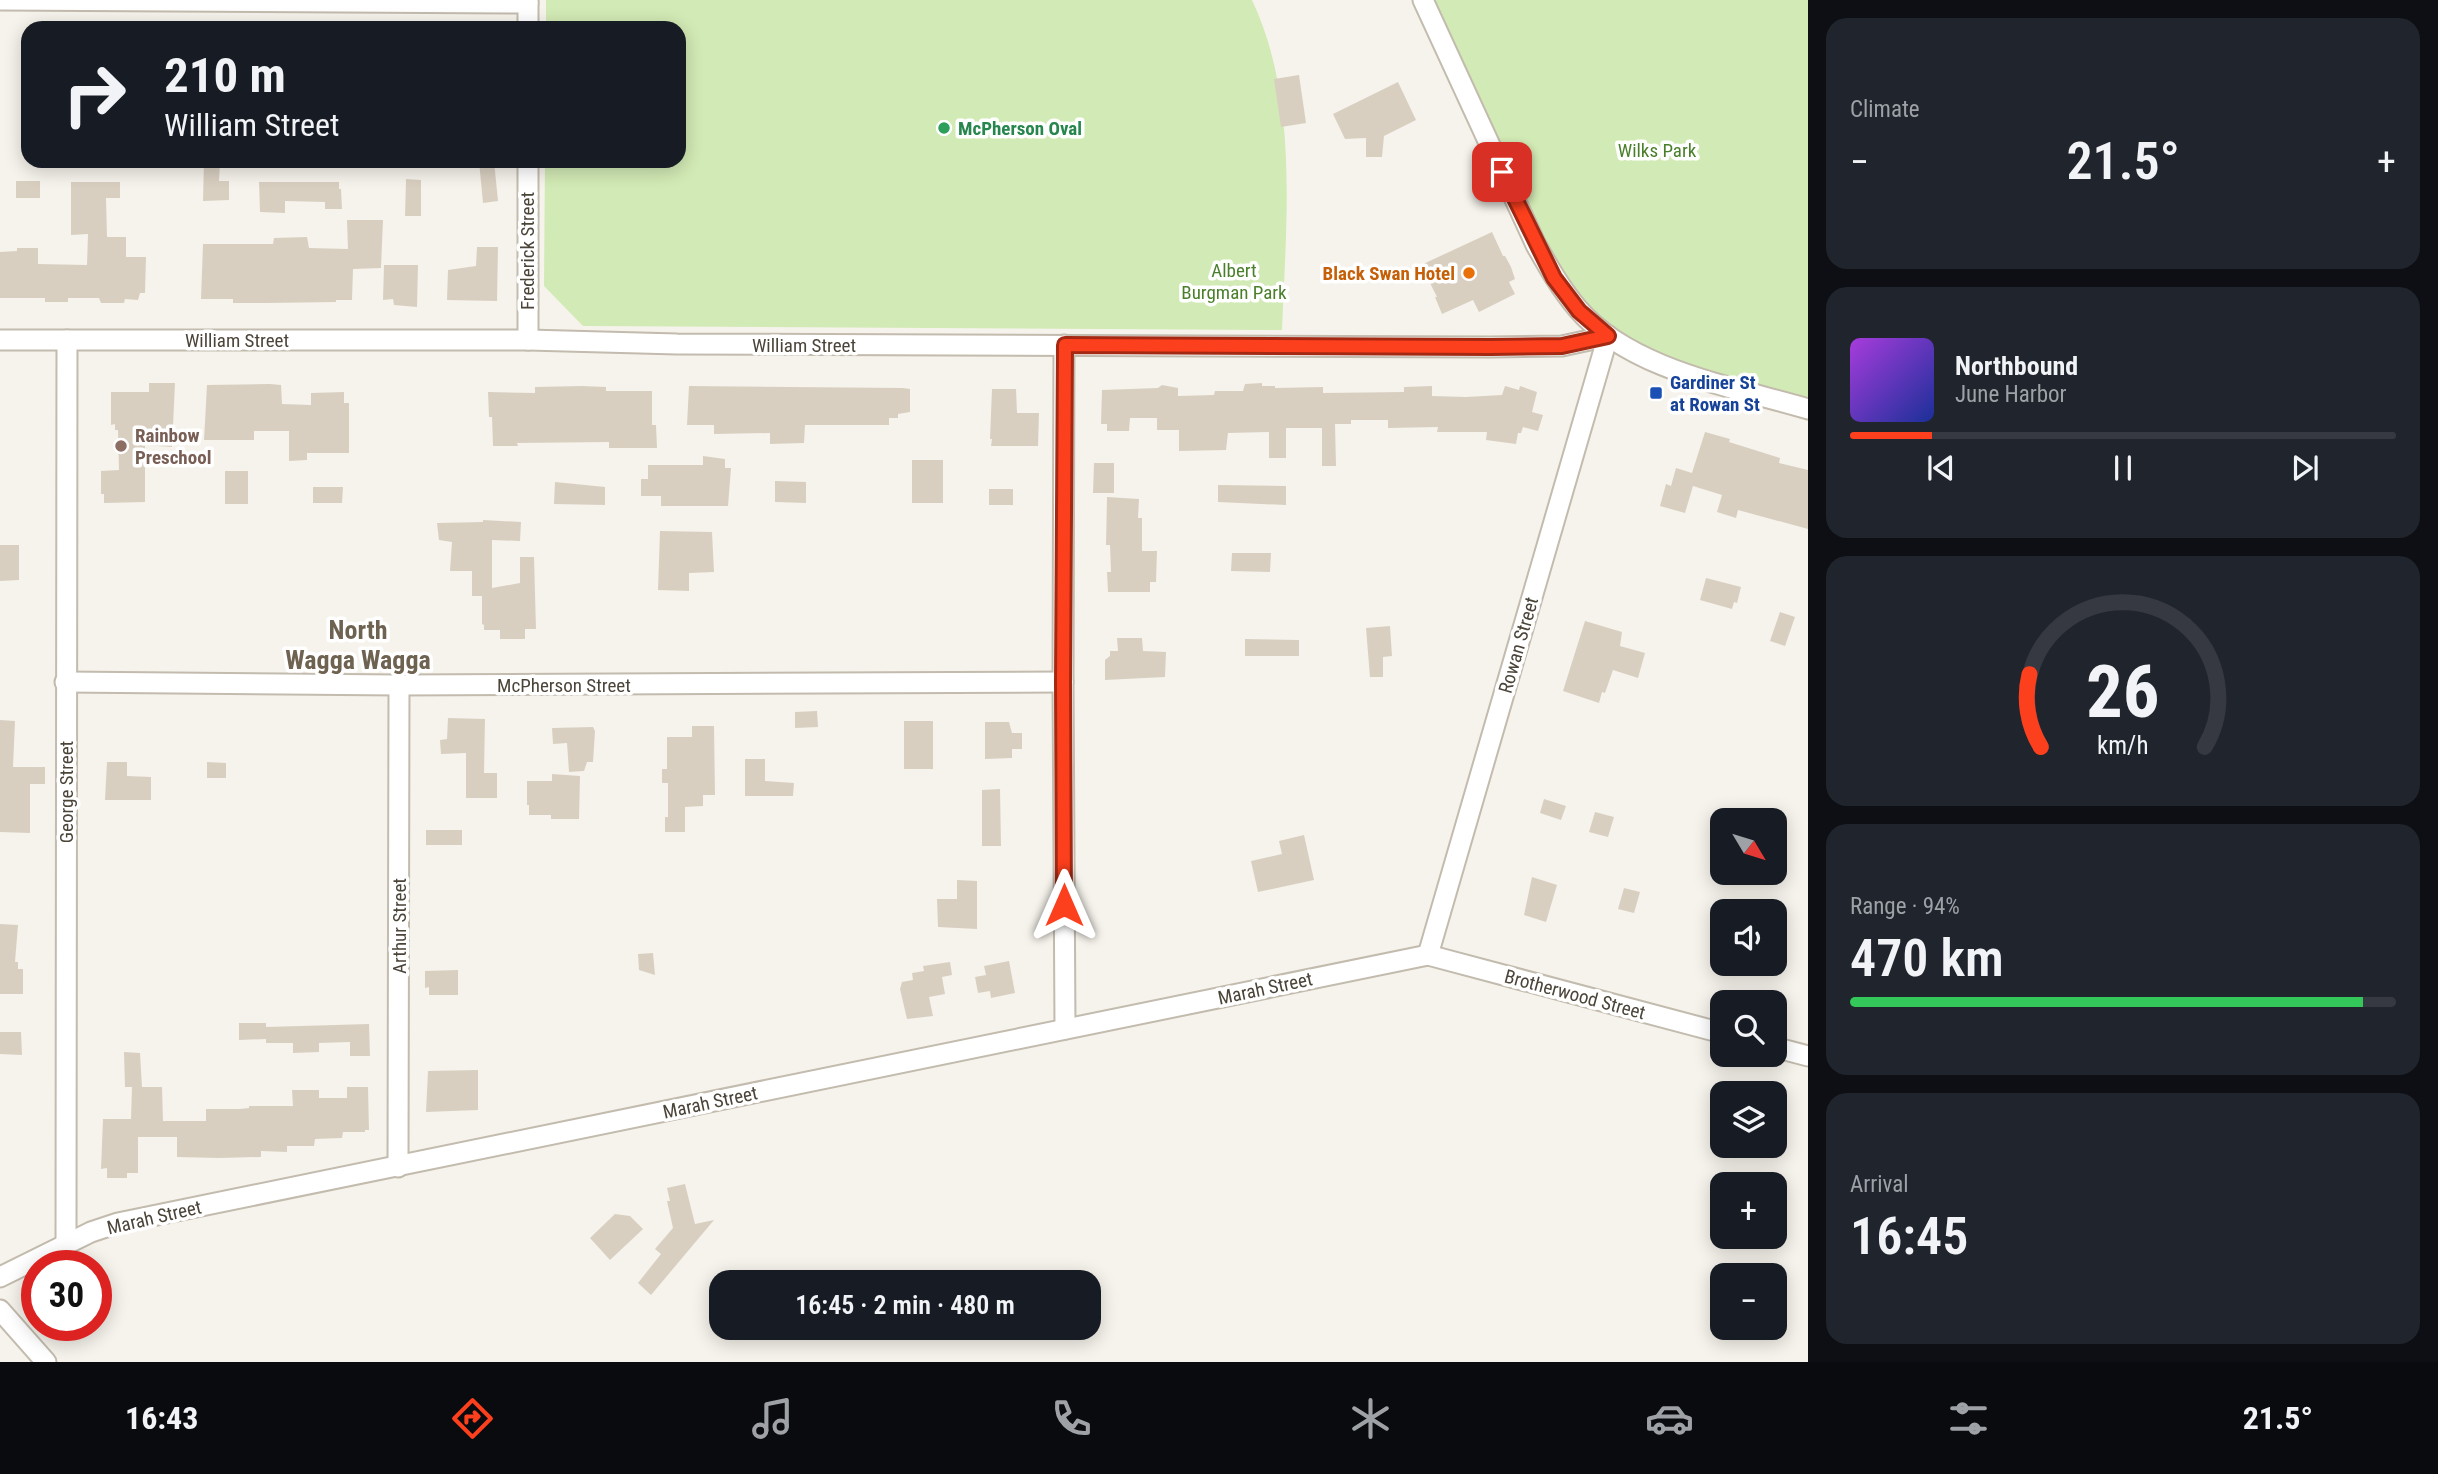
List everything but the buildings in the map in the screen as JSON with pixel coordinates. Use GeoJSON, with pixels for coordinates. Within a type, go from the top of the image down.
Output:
{"type":"FeatureCollection","features":[{"type":"Feature","properties":{"kind":"street"},"geometry":{"type":"LineString","coordinates":[[0,0],[528,1],[528,21]]}},
{"type":"Feature","properties":{"kind":"street"},"geometry":{"type":"LineString","coordinates":[[1423,0],[1515,201],[1554,278],[1579,311],[1608,336],[1666,366],[1808,409]]}},
{"type":"Feature","properties":{"kind":"street","name":"Frederick Street"},"geometry":{"type":"LineString","coordinates":[[527,168],[528,340]]}},
{"type":"Feature","properties":{"kind":"street","name":"William Street"},"geometry":{"type":"LineString","coordinates":[[0,340],[528,340],[677,344],[1491,347],[1562,346],[1608,336]]}},
{"type":"Feature","properties":{"kind":"street","name":"Rowan Street"},"geometry":{"type":"LineString","coordinates":[[1428,955],[1608,336]]}},
{"type":"Feature","properties":{"kind":"street","name":"George Street"},"geometry":{"type":"LineString","coordinates":[[66,1244],[67,340]]}},
{"type":"Feature","properties":{"kind":"street"},"geometry":{"type":"LineString","coordinates":[[1065,345],[1065,1029]]}},
{"type":"Feature","properties":{"kind":"street","name":"McPherson Street"},"geometry":{"type":"LineString","coordinates":[[65,682],[399,685],[1063,682]]}},
{"type":"Feature","properties":{"kind":"street","name":"Arthur Street"},"geometry":{"type":"LineString","coordinates":[[398,1167],[399,685]]}},
{"type":"Feature","properties":{"kind":"street","name":"Marah Street"},"geometry":{"type":"LineString","coordinates":[[0,1277],[91,1231],[118,1223],[1428,955]]}},
{"type":"Feature","properties":{"kind":"street","name":"Brotherwood Street"},"geometry":{"type":"LineString","coordinates":[[1428,955],[1710,1030]]}},
{"type":"Feature","properties":{"kind":"street"},"geometry":{"type":"LineString","coordinates":[[1787,1050],[1808,1056]]}},
{"type":"Feature","properties":{"kind":"street"},"geometry":{"type":"LineString","coordinates":[[0,1310],[46,1362]]}},
{"type":"Feature","properties":{"kind":"green space","name":"McPherson Oval"},"geometry":{"type":"Polygon","coordinates":[[[546,0],[1252,0],[1267,38],[1277,78],[1283,120],[1287,205],[1282,330],[583,326],[544,286],[545,168],[686,168],[686,21],[546,21],[546,0]]]}},
{"type":"Feature","properties":{"kind":"green space","name":"Wilks Park"},"geometry":{"type":"Polygon","coordinates":[[[1423,0],[1808,0],[1808,409],[1666,366],[1579,311],[1423,0]]]}},
{"type":"Feature","properties":{"kind":"place","name":"McPherson Oval"},"geometry":{"type":"Point","coordinates":[944,128]}},
{"type":"Feature","properties":{"kind":"place","name":"Black Swan Hotel"},"geometry":{"type":"Point","coordinates":[1469,273]}},
{"type":"Feature","properties":{"kind":"place","name":"Gardiner St at Rowan St"},"geometry":{"type":"Point","coordinates":[1656,393]}},
{"type":"Feature","properties":{"kind":"place","name":"Rainbow Preschool"},"geometry":{"type":"Point","coordinates":[121,446]}},
{"type":"Feature","properties":{"kind":"district","name":"North Wagga Wagga"},"geometry":{"type":"Point","coordinates":[358,645]}},
{"type":"Feature","properties":{"kind":"route"},"geometry":{"type":"LineString","coordinates":[[1064,905],[1065,345],[1562,346],[1608,336],[1579,311],[1554,278],[1502,172]]}},
{"type":"Feature","properties":{"kind":"park label","name":"Albert Burgman Park"},"geometry":{"type":"Point","coordinates":[1234,281]}}]}
